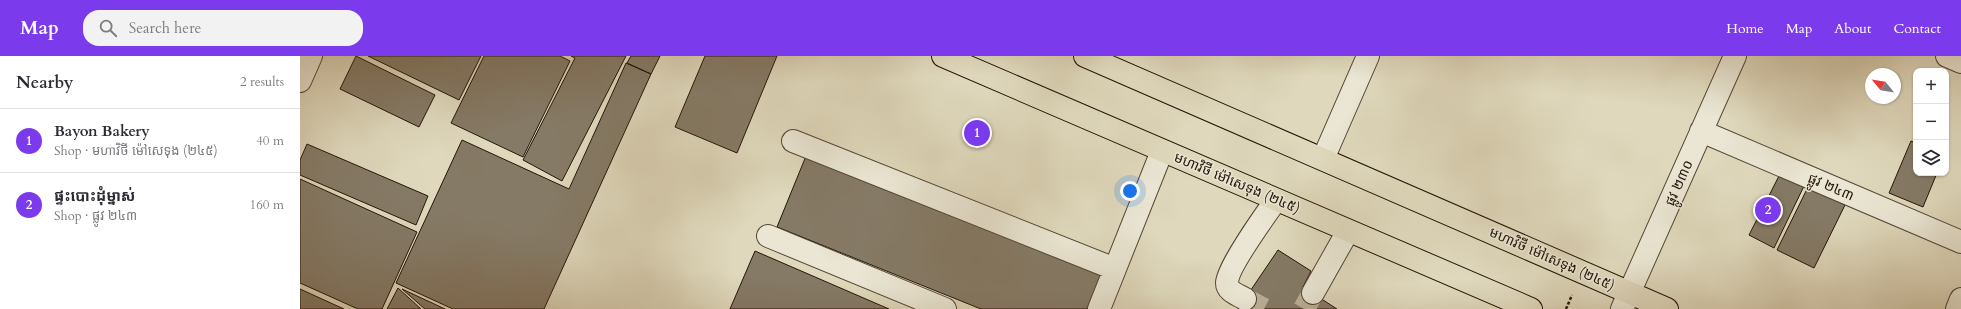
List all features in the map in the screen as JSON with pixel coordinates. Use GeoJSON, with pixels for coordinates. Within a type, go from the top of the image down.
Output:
{"type":"FeatureCollection","features":[{"type":"Feature","properties":{"kind":"main road","name":"មហាវិថី ម៉ៅសេទុង (២៤៥)"},"geometry":{"type":"LineString","coordinates":[[943,56],[1531,309]]}},
{"type":"Feature","properties":{"kind":"main road","name":"មហាវិថី ម៉ៅសេទុង (២៤៥)"},"geometry":{"type":"LineString","coordinates":[[1085,56],[1323,159],[1626,301],[1667,309]]}},
{"type":"Feature","properties":{"kind":"street"},"geometry":{"type":"LineString","coordinates":[[300,81],[311,56]]}},
{"type":"Feature","properties":{"kind":"street"},"geometry":{"type":"LineString","coordinates":[[1323,159],[1368,56]]}},
{"type":"Feature","properties":{"kind":"street","name":"ផ្លូវ ២៣០"},"geometry":{"type":"LineString","coordinates":[[1626,301],[1735,56]]}},
{"type":"Feature","properties":{"kind":"street"},"geometry":{"type":"LineString","coordinates":[[1947,56],[1961,62]]}},
{"type":"Feature","properties":{"kind":"street","name":"ផ្លូវ ២៤៣"},"geometry":{"type":"LineString","coordinates":[[1702,131],[1961,242]]}},
{"type":"Feature","properties":{"kind":"street"},"geometry":{"type":"LineString","coordinates":[[793,141],[1115,269]]}},
{"type":"Feature","properties":{"kind":"street"},"geometry":{"type":"LineString","coordinates":[[1099,309],[1162,151]]}},
{"type":"Feature","properties":{"kind":"street"},"geometry":{"type":"LineString","coordinates":[[1245,299],[1230,291],[1227,284],[1231,271],[1276,200]]}},
{"type":"Feature","properties":{"kind":"street"},"geometry":{"type":"LineString","coordinates":[[1313,293],[1348,231]]}},
{"type":"Feature","properties":{"kind":"street"},"geometry":{"type":"LineString","coordinates":[[768,236],[945,309]]}},
{"type":"Feature","properties":{"kind":"street"},"geometry":{"type":"LineString","coordinates":[[1957,309],[1961,299]]}},
{"type":"Feature","properties":{"kind":"building"},"geometry":{"type":"Polygon","coordinates":[[[356,56],[435,95],[419,127],[340,89],[356,56]]]}},
{"type":"Feature","properties":{"kind":"building"},"geometry":{"type":"Polygon","coordinates":[[[368,56],[481,56],[459,100],[368,56]]]}},
{"type":"Feature","properties":{"kind":"building"},"geometry":{"type":"Polygon","coordinates":[[[484,56],[560,56],[570,61],[523,157],[451,123],[484,56]]]}},
{"type":"Feature","properties":{"kind":"building"},"geometry":{"type":"Polygon","coordinates":[[[571,56],[626,56],[562,181],[523,160],[575,58],[571,56]]]}},
{"type":"Feature","properties":{"kind":"building"},"geometry":{"type":"Polygon","coordinates":[[[631,56],[660,56],[651,74],[627,63],[631,56]]]}},
{"type":"Feature","properties":{"kind":"building"},"geometry":{"type":"Polygon","coordinates":[[[705,56],[777,56],[737,153],[675,127],[705,56]]]}},
{"type":"Feature","properties":{"kind":"building"},"geometry":{"type":"Polygon","coordinates":[[[626,63],[651,74],[544,309],[453,309],[396,283],[462,140],[569,189],[626,63]]]}},
{"type":"Feature","properties":{"kind":"building"},"geometry":{"type":"Polygon","coordinates":[[[1911,141],[1913,142],[1913,176],[1936,176],[1923,207],[1889,193],[1911,141]]]}},
{"type":"Feature","properties":{"kind":"building"},"geometry":{"type":"Polygon","coordinates":[[[307,144],[428,196],[416,225],[300,175],[300,160],[307,144]]]}},
{"type":"Feature","properties":{"kind":"building"},"geometry":{"type":"Polygon","coordinates":[[[806,156],[1105,277],[1092,309],[981,309],[777,227],[806,156]]]}},
{"type":"Feature","properties":{"kind":"building"},"geometry":{"type":"Polygon","coordinates":[[[1781,172],[1805,184],[1774,248],[1749,235],[1781,172]]]}},
{"type":"Feature","properties":{"kind":"building"},"geometry":{"type":"Polygon","coordinates":[[[300,179],[417,232],[382,309],[358,309],[300,283],[300,179]]]}},
{"type":"Feature","properties":{"kind":"building"},"geometry":{"type":"Polygon","coordinates":[[[1808,187],[1845,205],[1814,268],[1777,250],[1808,187]]]}},
{"type":"Feature","properties":{"kind":"building"},"geometry":{"type":"Polygon","coordinates":[[[1278,250],[1311,271],[1303,287],[1337,309],[1238,309],[1278,250]]]}},
{"type":"Feature","properties":{"kind":"building"},"geometry":{"type":"Polygon","coordinates":[[[755,251],[889,309],[730,309],[755,251]]]}},
{"type":"Feature","properties":{"kind":"building"},"geometry":{"type":"Polygon","coordinates":[[[398,288],[421,309],[387,309],[398,288]]]}},
{"type":"Feature","properties":{"kind":"building"},"geometry":{"type":"Polygon","coordinates":[[[300,289],[344,309],[300,309],[300,289]]]}},
{"type":"Feature","properties":{"kind":"building"},"geometry":{"type":"Polygon","coordinates":[[[402,289],[445,309],[425,309],[402,289]]]}},
{"type":"Feature","properties":{"kind":"tunnel"},"geometry":{"type":"LineString","coordinates":[[1304,309],[1313,293]]}},
{"type":"Feature","properties":{"kind":"tunnel"},"geometry":{"type":"LineString","coordinates":[[1245,299],[1264,309]]}},
{"type":"Feature","properties":{"kind":"place","name":"Bayon Bakery"},"geometry":{"type":"Point","coordinates":[977,133]}},
{"type":"Feature","properties":{"kind":"place","name":"ផ្ទះបោះដុំម្នាស់"},"geometry":{"type":"Point","coordinates":[1768,210]}}]}
